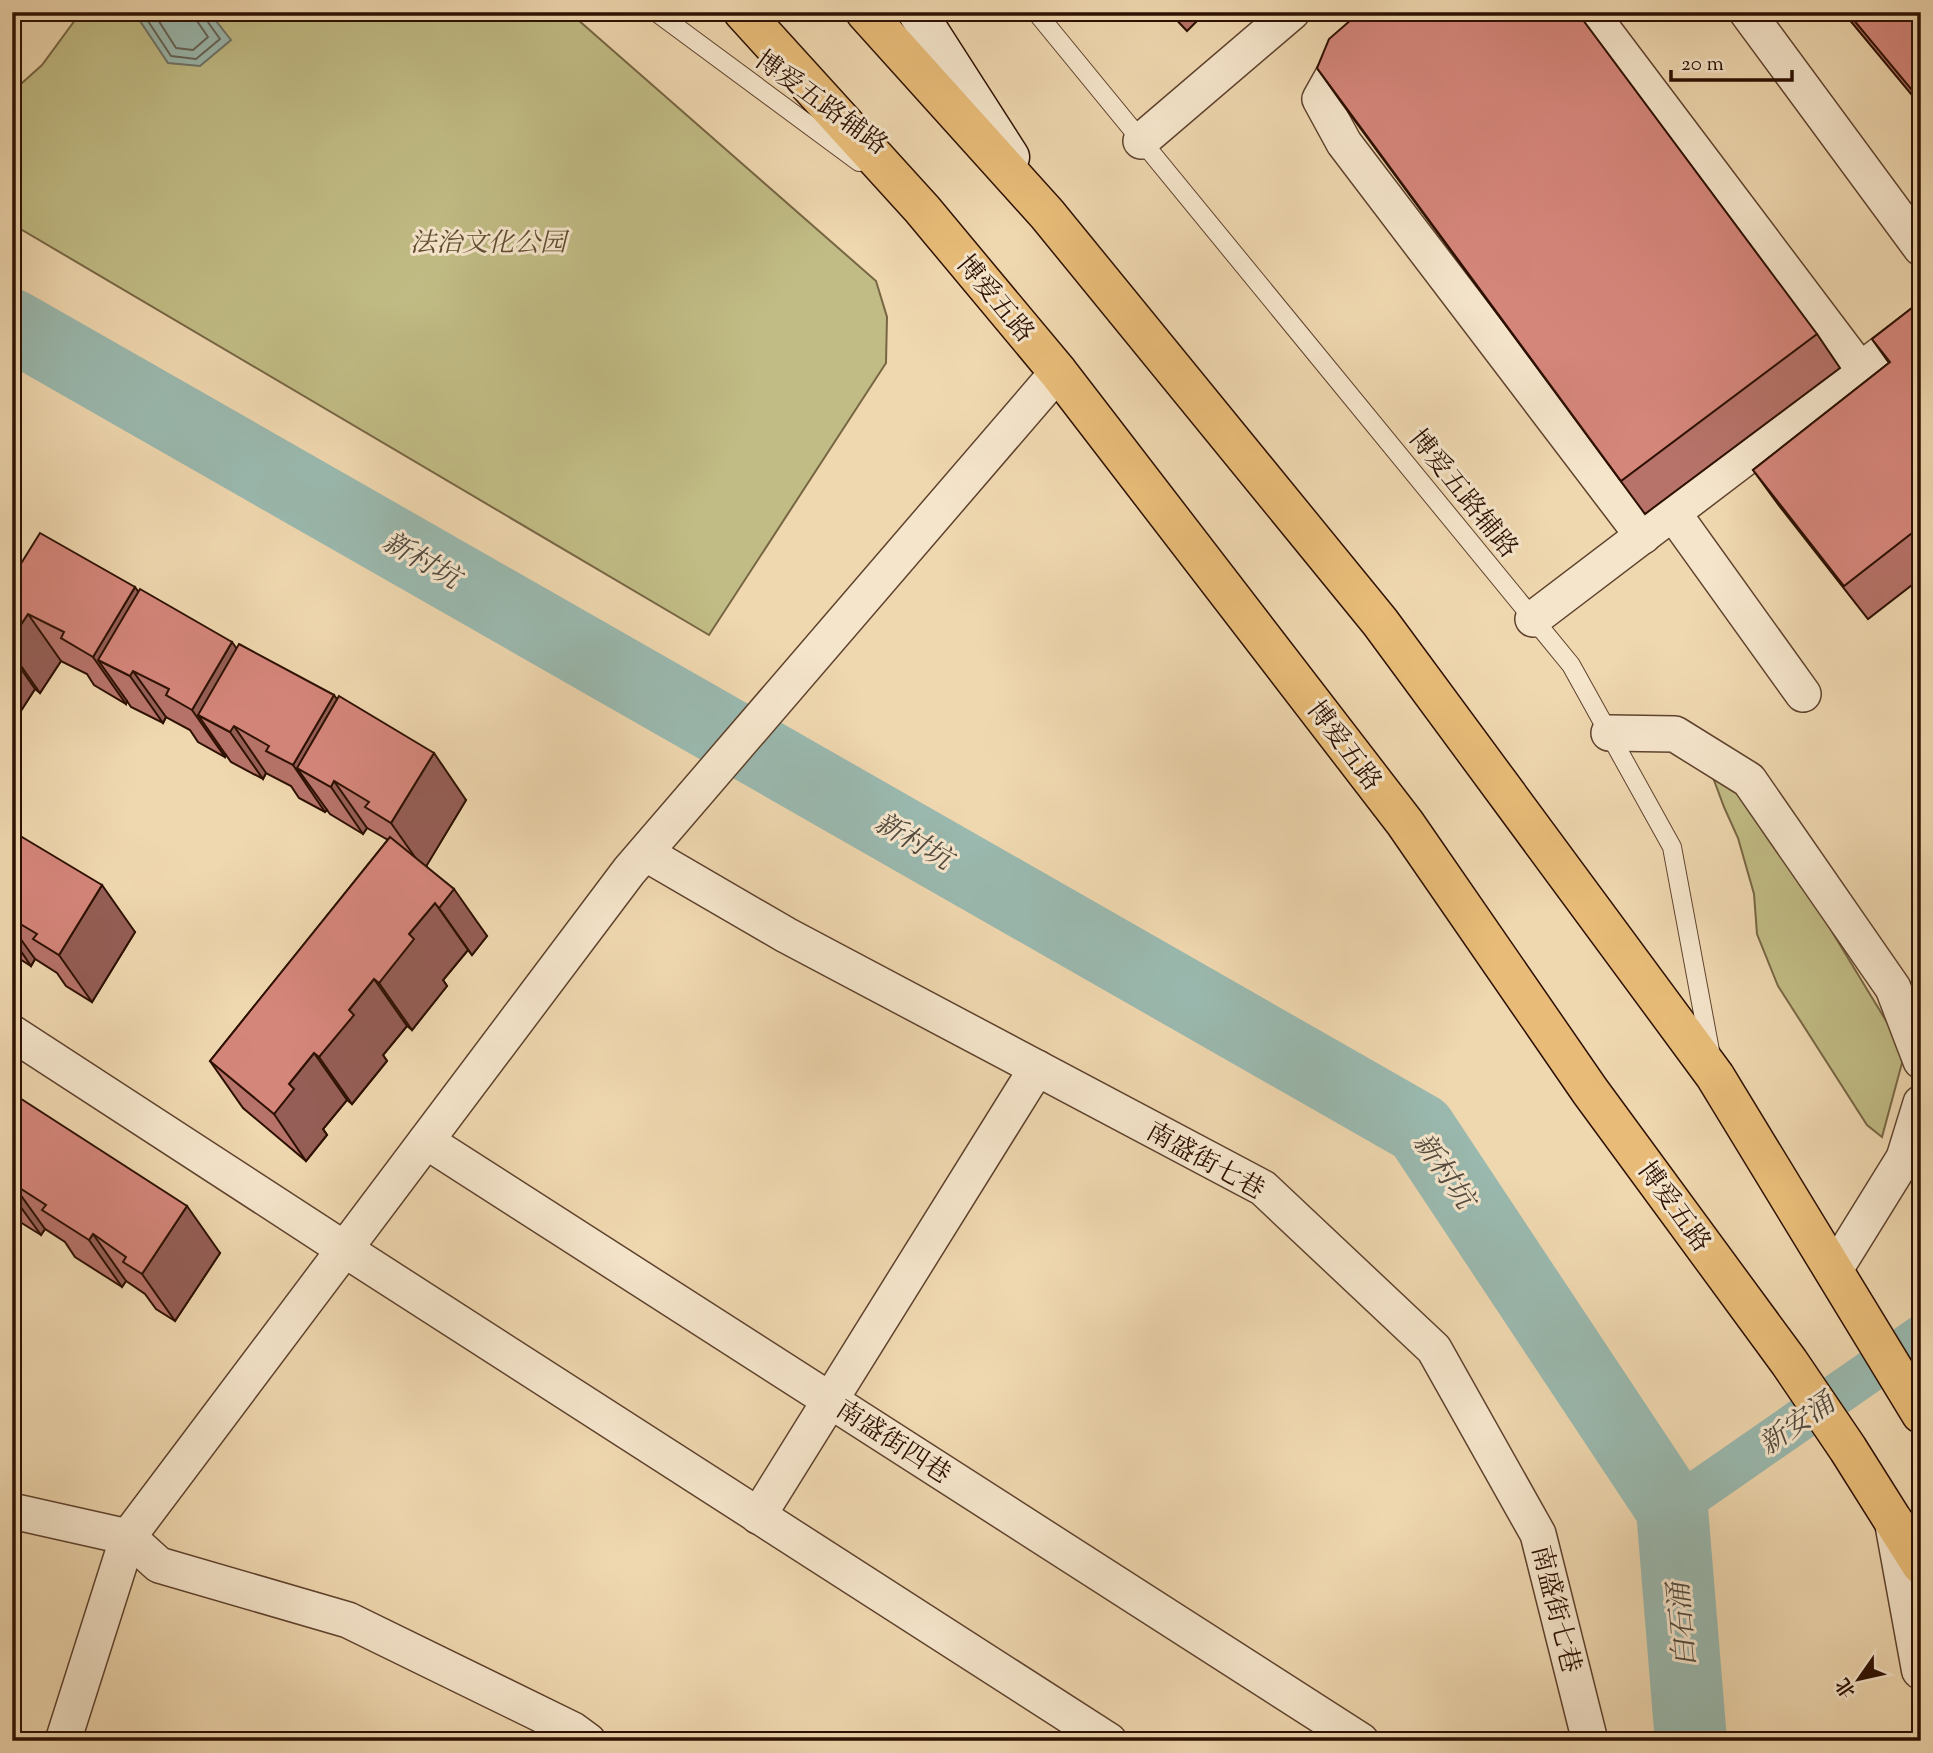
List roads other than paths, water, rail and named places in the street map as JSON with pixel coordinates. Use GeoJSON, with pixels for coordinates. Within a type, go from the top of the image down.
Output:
{"type":"FeatureCollection","features":[{"type":"Feature","properties":{"kind":"highway","name":"博爱五路"},"geometry":{"type":"LineString","coordinates":[[743,12],[922,209],[1058,372],[1405,823],[1590,1091],[1789,1362],[1848,1448],[1921,1565]]}},
{"type":"Feature","properties":{"kind":"highway"},"geometry":{"type":"LineString","coordinates":[[864,12],[1047,214],[1380,622],[1715,1076],[1918,1409]]}},
{"type":"Feature","properties":{"kind":"main road"},"geometry":{"type":"LineString","coordinates":[[917,12],[1047,214]]}},
{"type":"Feature","properties":{"kind":"main road","name":"博爱五路"},"geometry":{"type":"LineString","coordinates":[[1893,1520],[1921,1670]]}},
{"type":"Feature","properties":{"kind":"street"},"geometry":{"type":"LineString","coordinates":[[1141,141],[1292,12]]}},
{"type":"Feature","properties":{"kind":"street"},"geometry":{"type":"LineString","coordinates":[[1398,12],[1339,65],[1320,99],[1344,143],[1643,536]]}},
{"type":"Feature","properties":{"kind":"street"},"geometry":{"type":"LineString","coordinates":[[1590,12],[1860,370]]}},
{"type":"Feature","properties":{"kind":"street"},"geometry":{"type":"LineString","coordinates":[[1747,12],[1921,248]]}},
{"type":"Feature","properties":{"kind":"street"},"geometry":{"type":"LineString","coordinates":[[1534,619],[1921,324]]}},
{"type":"Feature","properties":{"kind":"street"},"geometry":{"type":"LineString","coordinates":[[63,1741],[128,1537],[629,871],[1058,372]]}},
{"type":"Feature","properties":{"kind":"street"},"geometry":{"type":"LineString","coordinates":[[1672,513],[1803,694]]}},
{"type":"Feature","properties":{"kind":"street"},"geometry":{"type":"LineString","coordinates":[[1609,733],[1675,734],[1749,780],[1893,988],[1921,1061]]}},
{"type":"Feature","properties":{"kind":"street","name":"南盛街七巷"},"geometry":{"type":"LineString","coordinates":[[645,853],[786,935],[1263,1188],[1434,1349],[1538,1534],[1590,1741]]}},
{"type":"Feature","properties":{"kind":"street"},"geometry":{"type":"LineString","coordinates":[[12,1033],[344,1250],[1109,1741]]}},
{"type":"Feature","properties":{"kind":"street"},"geometry":{"type":"LineString","coordinates":[[758,1516],[1037,1068]]}},
{"type":"Feature","properties":{"kind":"street"},"geometry":{"type":"LineString","coordinates":[[1834,1271],[1904,1158],[1921,1104]]}},
{"type":"Feature","properties":{"kind":"street","name":"南盛街四巷"},"geometry":{"type":"LineString","coordinates":[[426,1141],[1361,1741]]}},
{"type":"Feature","properties":{"kind":"street"},"geometry":{"type":"LineString","coordinates":[[12,1511],[128,1537],[159,1565],[348,1620],[573,1730],[588,1741]]}},
{"type":"Feature","properties":{"kind":"lane","name":"博爱五路辅路"},"geometry":{"type":"LineString","coordinates":[[656,12],[922,209]]}},
{"type":"Feature","properties":{"kind":"lane","name":"博爱五路辅路"},"geometry":{"type":"LineString","coordinates":[[1036,12],[1571,665],[1672,847],[1715,1076]]}},
{"type":"Feature","properties":{"kind":"water"},"geometry":{"type":"Polygon","coordinates":[[[134,12],[209,12],[231,40],[200,66],[168,63],[134,12]]]}},
{"type":"Feature","properties":{"kind":"waterway","name":"新村坑"},"geometry":{"type":"LineString","coordinates":[[12,325],[1420,1129],[1672,1509],[1691,1741]]}},
{"type":"Feature","properties":{"kind":"waterway","name":"新安涌"},"geometry":{"type":"LineString","coordinates":[[1672,1509],[1921,1336]]}},
{"type":"Feature","properties":{"kind":"park label","name":"法治文化公园"},"geometry":{"type":"Point","coordinates":[488,242]}},
{"type":"Feature","properties":{"kind":"water label","name":"白石涌"},"geometry":{"type":"Point","coordinates":[1681,1625]}}]}
